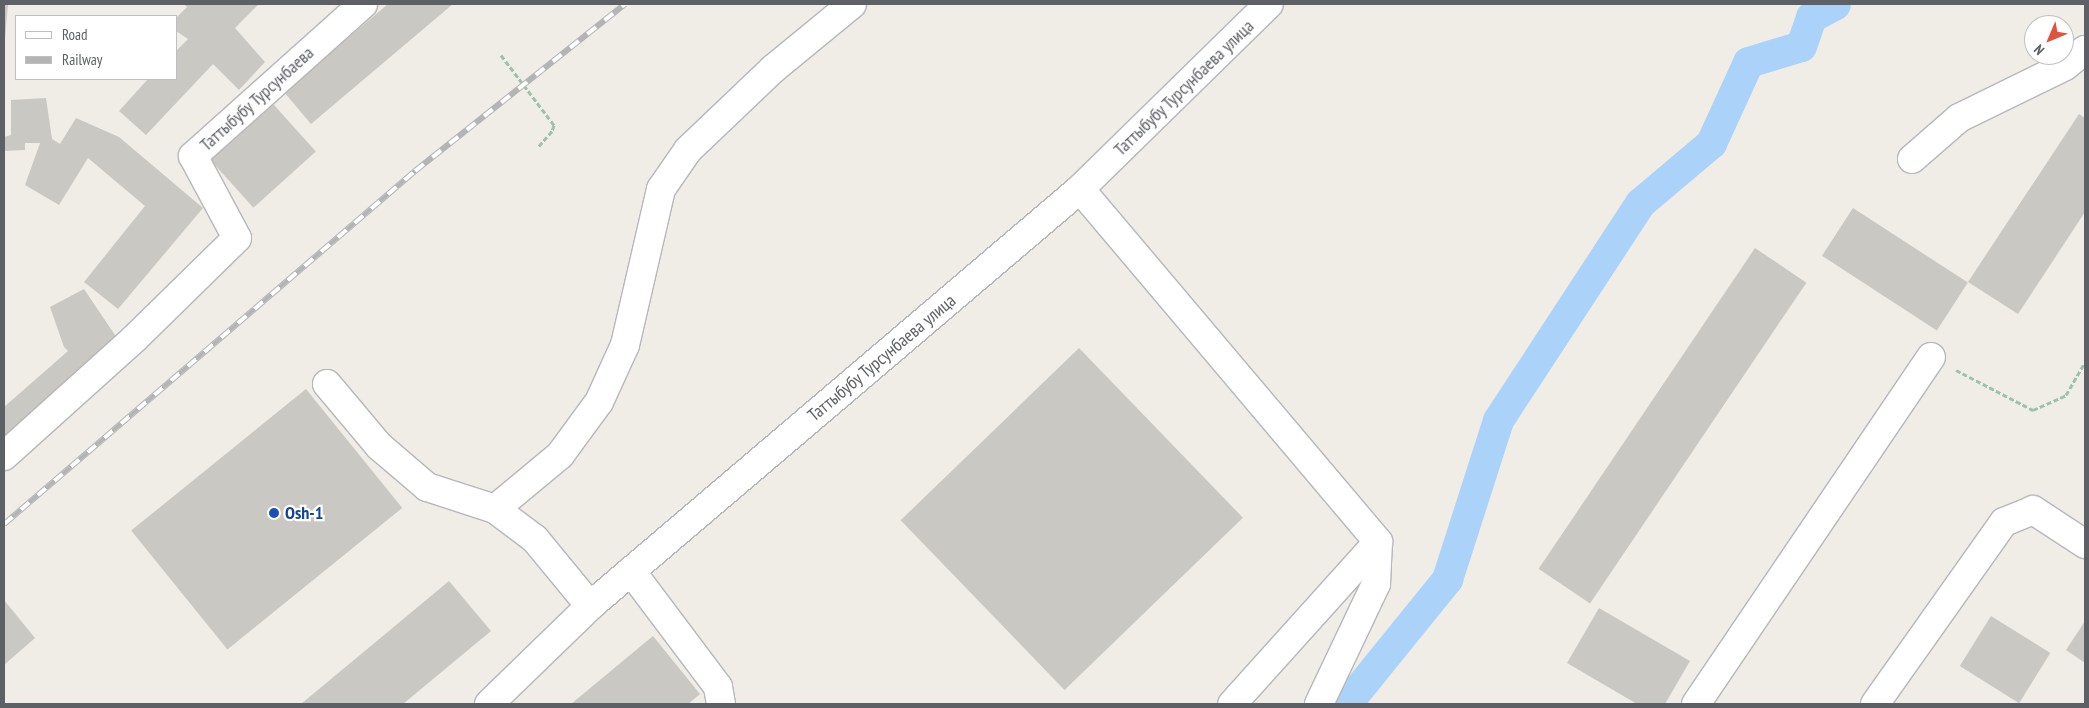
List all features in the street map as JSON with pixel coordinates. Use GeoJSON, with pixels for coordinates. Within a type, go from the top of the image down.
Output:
{"type":"FeatureCollection","features":[{"type":"Feature","properties":{"kind":"street","name":"Таттыбубу Турсунбаева"},"geometry":{"type":"LineString","coordinates":[[4,456],[134,339],[237,238],[193,156],[363,4]]}},
{"type":"Feature","properties":{"kind":"street"},"geometry":{"type":"LineString","coordinates":[[496,509],[560,455],[599,402],[624,345],[662,189],[688,150],[772,68],[852,4]]}},
{"type":"Feature","properties":{"kind":"street","name":"Таттыбубу Турсунбаева улица"},"geometry":{"type":"LineString","coordinates":[[489,704],[590,606],[1080,189],[1269,4]]}},
{"type":"Feature","properties":{"kind":"street"},"geometry":{"type":"LineString","coordinates":[[1912,159],[1959,118],[2065,66],[2085,50]]}},
{"type":"Feature","properties":{"kind":"street"},"geometry":{"type":"LineString","coordinates":[[1080,189],[1378,542],[1376,584],[1319,704]]}},
{"type":"Feature","properties":{"kind":"street"},"geometry":{"type":"LineString","coordinates":[[1696,704],[1931,357]]}},
{"type":"Feature","properties":{"kind":"street"},"geometry":{"type":"LineString","coordinates":[[327,384],[380,446],[427,487],[496,509],[535,539],[590,606]]}},
{"type":"Feature","properties":{"kind":"street"},"geometry":{"type":"LineString","coordinates":[[1875,704],[2004,522],[2033,510],[2085,544]]}},
{"type":"Feature","properties":{"kind":"street"},"geometry":{"type":"LineString","coordinates":[[1232,704],[1378,542]]}},
{"type":"Feature","properties":{"kind":"street"},"geometry":{"type":"LineString","coordinates":[[632,572],[712,698]]}},
{"type":"Feature","properties":{"kind":"path"},"geometry":{"type":"LineString","coordinates":[[501,55],[554,125],[552,131],[538,147]]}},
{"type":"Feature","properties":{"kind":"path"},"geometry":{"type":"LineString","coordinates":[[1931,357],[2032,410],[2066,395],[2085,362]]}},
{"type":"Feature","properties":{"kind":"building"},"geometry":{"type":"Polygon","coordinates":[[[4,4],[8,4],[5,39],[4,39],[4,4]]]}},
{"type":"Feature","properties":{"kind":"building"},"geometry":{"type":"Polygon","coordinates":[[[184,4],[259,4],[235,28],[265,62],[239,90],[213,64],[146,135],[119,111],[147,80],[178,80],[178,49],[188,39],[178,32],[178,16],[187,7],[184,4]]]}},
{"type":"Feature","properties":{"kind":"building"},"geometry":{"type":"Polygon","coordinates":[[[388,4],[453,4],[311,124],[284,92],[388,4]]]}},
{"type":"Feature","properties":{"kind":"building"},"geometry":{"type":"Polygon","coordinates":[[[265,95],[316,151],[253,208],[203,151],[265,95]]]}},
{"type":"Feature","properties":{"kind":"building"},"geometry":{"type":"Polygon","coordinates":[[[46,98],[52,139],[60,144],[76,118],[119,137],[203,208],[118,309],[84,282],[145,206],[88,158],[59,205],[25,185],[40,143],[25,143],[25,150],[4,151],[4,137],[11,135],[11,100],[46,98]]]}},
{"type":"Feature","properties":{"kind":"building"},"geometry":{"type":"Polygon","coordinates":[[[2079,114],[2085,118],[2085,212],[2018,314],[1968,282],[2079,114]]]}},
{"type":"Feature","properties":{"kind":"building"},"geometry":{"type":"Polygon","coordinates":[[[1853,208],[1968,283],[1937,330],[1822,256],[1853,208]]]}},
{"type":"Feature","properties":{"kind":"building"},"geometry":{"type":"Polygon","coordinates":[[[1755,248],[1806,283],[1590,604],[1539,569],[1755,248]]]}},
{"type":"Feature","properties":{"kind":"building"},"geometry":{"type":"Polygon","coordinates":[[[84,289],[121,344],[4,441],[4,407],[68,351],[64,347],[50,307],[84,289]]]}},
{"type":"Feature","properties":{"kind":"building"},"geometry":{"type":"Polygon","coordinates":[[[1079,348],[1243,518],[1065,690],[901,520],[1079,348]]]}},
{"type":"Feature","properties":{"kind":"building"},"geometry":{"type":"Polygon","coordinates":[[[306,389],[402,508],[227,650],[131,531],[306,389]]]}},
{"type":"Feature","properties":{"kind":"building"},"geometry":{"type":"Polygon","coordinates":[[[449,581],[491,631],[403,704],[301,704],[449,581]]]}},
{"type":"Feature","properties":{"kind":"building"},"geometry":{"type":"Polygon","coordinates":[[[4,600],[35,638],[4,665],[4,600]]]}},
{"type":"Feature","properties":{"kind":"building"},"geometry":{"type":"Polygon","coordinates":[[[1599,608],[1690,661],[1665,704],[1637,704],[1567,663],[1599,608]]]}},
{"type":"Feature","properties":{"kind":"building"},"geometry":{"type":"Polygon","coordinates":[[[1991,616],[2050,653],[2019,703],[1960,666],[1991,616]]]}},
{"type":"Feature","properties":{"kind":"building"},"geometry":{"type":"Polygon","coordinates":[[[2085,621],[2085,663],[2066,650],[2085,621]]]}},
{"type":"Feature","properties":{"kind":"building"},"geometry":{"type":"Polygon","coordinates":[[[653,636],[700,694],[688,704],[571,704],[653,636]]]}},
{"type":"Feature","properties":{"kind":"waterway"},"geometry":{"type":"LineString","coordinates":[[1350,704],[1354,694],[1447,579],[1498,420],[1640,203],[1711,143],[1748,62],[1801,46],[1811,17],[1835,4]]}},
{"type":"Feature","properties":{"kind":"railway"},"geometry":{"type":"LineString","coordinates":[[4,524],[415,171],[625,4]]}},
{"type":"Feature","properties":{"kind":"place","name":"Osh-1"},"geometry":{"type":"Point","coordinates":[274,513]}}]}
